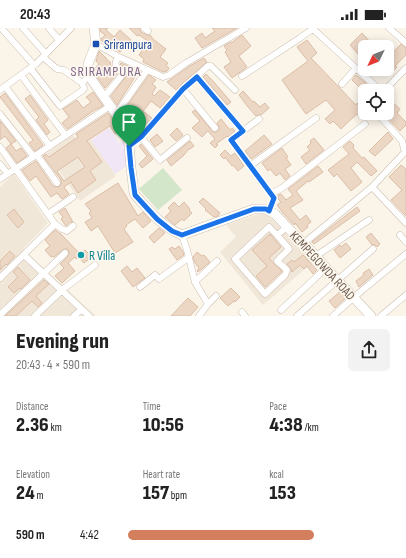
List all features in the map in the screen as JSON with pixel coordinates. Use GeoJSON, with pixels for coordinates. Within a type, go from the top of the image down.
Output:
{"type":"FeatureCollection","features":[{"type":"Feature","properties":{"kind":"street"},"geometry":{"type":"LineString","coordinates":[[3,30],[60,106],[83,90],[84,88],[82,83],[64,70],[57,69],[44,56],[23,28]]}},
{"type":"Feature","properties":{"kind":"street"},"geometry":{"type":"LineString","coordinates":[[49,28],[59,40]]}},
{"type":"Feature","properties":{"kind":"street"},"geometry":{"type":"LineString","coordinates":[[50,146],[2,88],[32,67],[71,28]]}},
{"type":"Feature","properties":{"kind":"street"},"geometry":{"type":"LineString","coordinates":[[94,28],[96,44],[88,64],[89,76],[126,129],[135,195],[157,219],[172,231],[182,235],[254,209],[266,209],[272,212],[274,198],[231,140],[260,119]]}},
{"type":"Feature","properties":{"kind":"street"},"geometry":{"type":"LineString","coordinates":[[96,44],[118,57],[163,77],[169,75],[186,63],[246,28]]}},
{"type":"Feature","properties":{"kind":"street"},"geometry":{"type":"LineString","coordinates":[[242,76],[314,28],[375,84]]}},
{"type":"Feature","properties":{"kind":"street"},"geometry":{"type":"LineString","coordinates":[[389,28],[406,43]]}},
{"type":"Feature","properties":{"kind":"street"},"geometry":{"type":"LineString","coordinates":[[104,97],[123,74],[115,65],[115,61],[118,57]]}},
{"type":"Feature","properties":{"kind":"street"},"geometry":{"type":"LineString","coordinates":[[129,146],[141,137],[183,89],[208,66],[211,66],[235,90]]}},
{"type":"Feature","properties":{"kind":"street"},"geometry":{"type":"LineString","coordinates":[[342,84],[356,68]]}},
{"type":"Feature","properties":{"kind":"street"},"geometry":{"type":"LineString","coordinates":[[390,84],[406,68]]}},
{"type":"Feature","properties":{"kind":"street"},"geometry":{"type":"LineString","coordinates":[[116,114],[147,70]]}},
{"type":"Feature","properties":{"kind":"street"},"geometry":{"type":"LineString","coordinates":[[21,74],[66,135]]}},
{"type":"Feature","properties":{"kind":"street"},"geometry":{"type":"LineString","coordinates":[[82,83],[89,76]]}},
{"type":"Feature","properties":{"kind":"street"},"geometry":{"type":"LineString","coordinates":[[197,77],[243,131]]}},
{"type":"Feature","properties":{"kind":"street"},"geometry":{"type":"LineString","coordinates":[[183,89],[214,128]]}},
{"type":"Feature","properties":{"kind":"street"},"geometry":{"type":"LineString","coordinates":[[0,179],[110,106]]}},
{"type":"Feature","properties":{"kind":"street"},"geometry":{"type":"LineString","coordinates":[[0,114],[57,184]]}},
{"type":"Feature","properties":{"kind":"street"},"geometry":{"type":"LineString","coordinates":[[251,166],[316,118]]}},
{"type":"Feature","properties":{"kind":"street"},"geometry":{"type":"LineString","coordinates":[[303,244],[372,187],[405,155],[402,141],[383,120]]}},
{"type":"Feature","properties":{"kind":"street"},"geometry":{"type":"LineString","coordinates":[[271,194],[282,188],[365,124]]}},
{"type":"Feature","properties":{"kind":"street"},"geometry":{"type":"LineString","coordinates":[[141,137],[160,160],[187,138]]}},
{"type":"Feature","properties":{"kind":"street"},"geometry":{"type":"LineString","coordinates":[[0,147],[55,224],[62,230],[67,230],[73,226]]}},
{"type":"Feature","properties":{"kind":"street"},"geometry":{"type":"LineString","coordinates":[[0,164],[8,174]]}},
{"type":"Feature","properties":{"kind":"street"},"geometry":{"type":"LineString","coordinates":[[372,187],[406,223]]}},
{"type":"Feature","properties":{"kind":"street"},"geometry":{"type":"LineString","coordinates":[[48,214],[73,197]]}},
{"type":"Feature","properties":{"kind":"street","name":"KEMPEGOWDA ROAD"},"geometry":{"type":"LineString","coordinates":[[272,212],[316,256],[371,316]]}},
{"type":"Feature","properties":{"kind":"street"},"geometry":{"type":"LineString","coordinates":[[316,256],[369,220]]}},
{"type":"Feature","properties":{"kind":"street"},"geometry":{"type":"LineString","coordinates":[[0,278],[55,224]]}},
{"type":"Feature","properties":{"kind":"street"},"geometry":{"type":"LineString","coordinates":[[269,228],[279,238],[289,249],[277,261],[287,270],[285,276],[265,294],[235,259],[269,228]]}},
{"type":"Feature","properties":{"kind":"street"},"geometry":{"type":"LineString","coordinates":[[279,238],[289,229]]}},
{"type":"Feature","properties":{"kind":"street"},"geometry":{"type":"LineString","coordinates":[[182,235],[195,282],[208,304]]}},
{"type":"Feature","properties":{"kind":"street"},"geometry":{"type":"LineString","coordinates":[[400,236],[406,242]]}},
{"type":"Feature","properties":{"kind":"street"},"geometry":{"type":"LineString","coordinates":[[298,316],[373,249]]}},
{"type":"Feature","properties":{"kind":"street"},"geometry":{"type":"LineString","coordinates":[[0,315],[65,253]]}},
{"type":"Feature","properties":{"kind":"street"},"geometry":{"type":"LineString","coordinates":[[333,316],[406,254]]}},
{"type":"Feature","properties":{"kind":"street"},"geometry":{"type":"LineString","coordinates":[[24,255],[89,316]]}},
{"type":"Feature","properties":{"kind":"street"},"geometry":{"type":"LineString","coordinates":[[140,287],[156,275],[159,279],[189,257]]}},
{"type":"Feature","properties":{"kind":"street"},"geometry":{"type":"LineString","coordinates":[[195,282],[217,261]]}},
{"type":"Feature","properties":{"kind":"street"},"geometry":{"type":"LineString","coordinates":[[35,316],[62,290],[94,265]]}},
{"type":"Feature","properties":{"kind":"street"},"geometry":{"type":"LineString","coordinates":[[281,310],[326,268]]}},
{"type":"Feature","properties":{"kind":"street"},"geometry":{"type":"LineString","coordinates":[[381,316],[406,295]]}},
{"type":"Feature","properties":{"kind":"street"},"geometry":{"type":"LineString","coordinates":[[200,316],[208,304],[216,296]]}},
{"type":"Feature","properties":{"kind":"street"},"geometry":{"type":"LineString","coordinates":[[74,316],[82,309]]}},
{"type":"Feature","properties":{"kind":"shaded area"},"geometry":{"type":"Polygon","coordinates":[[[109,128],[119,143],[126,139],[127,166],[115,174],[91,140],[109,128]]]}},
{"type":"Feature","properties":{"kind":"shaded area"},"geometry":{"type":"Polygon","coordinates":[[[73,135],[81,147],[91,140],[116,176],[80,201],[47,153],[73,135]]]}},
{"type":"Feature","properties":{"kind":"shaded area"},"geometry":{"type":"Polygon","coordinates":[[[14,174],[48,223],[23,249],[96,316],[0,316],[0,187],[14,174]]]}},
{"type":"Feature","properties":{"kind":"shaded area"},"geometry":{"type":"Polygon","coordinates":[[[265,212],[313,262],[263,305],[220,252],[236,237],[226,225],[265,212]]]}},
{"type":"Feature","properties":{"kind":"green space"},"geometry":{"type":"Polygon","coordinates":[[[163,168],[182,190],[158,210],[139,189],[163,168]]]}},
{"type":"Feature","properties":{"kind":"building"},"geometry":{"type":"Polygon","coordinates":[[[100,28],[108,28],[106,30],[114,37],[120,30],[131,40],[120,52],[102,41],[101,39],[105,35],[100,31],[100,28]]]}},
{"type":"Feature","properties":{"kind":"building"},"geometry":{"type":"Polygon","coordinates":[[[129,28],[140,28],[141,32],[150,35],[166,49],[160,57],[168,63],[166,66],[169,68],[167,71],[163,72],[143,62],[144,59],[139,55],[143,49],[146,51],[149,48],[145,45],[148,41],[139,35],[137,36],[129,28]]]}},
{"type":"Feature","properties":{"kind":"building"},"geometry":{"type":"Polygon","coordinates":[[[212,28],[237,28],[202,48],[195,38],[202,33],[205,38],[215,31],[212,28]]]}},
{"type":"Feature","properties":{"kind":"building"},"geometry":{"type":"Polygon","coordinates":[[[362,33],[368,40],[358,40],[358,54],[350,45],[362,33]]]}},
{"type":"Feature","properties":{"kind":"building"},"geometry":{"type":"Polygon","coordinates":[[[242,35],[251,46],[239,56],[247,67],[232,78],[224,67],[231,62],[225,52],[227,50],[224,46],[242,35]]]}},
{"type":"Feature","properties":{"kind":"building"},"geometry":{"type":"Polygon","coordinates":[[[307,40],[317,53],[311,58],[356,105],[357,103],[358,104],[358,115],[357,114],[341,129],[333,121],[330,124],[325,119],[335,110],[326,100],[306,114],[282,80],[308,61],[297,47],[307,40]]]}},
{"type":"Feature","properties":{"kind":"building"},"geometry":{"type":"Polygon","coordinates":[[[401,44],[406,48],[406,55],[395,66],[397,67],[394,70],[394,52],[401,44]]]}},
{"type":"Feature","properties":{"kind":"building"},"geometry":{"type":"Polygon","coordinates":[[[99,51],[111,63],[110,64],[117,74],[105,88],[95,74],[94,69],[99,64],[96,61],[99,51]]]}},
{"type":"Feature","properties":{"kind":"building"},"geometry":{"type":"Polygon","coordinates":[[[204,58],[207,62],[176,90],[167,82],[188,67],[204,58]]]}},
{"type":"Feature","properties":{"kind":"building"},"geometry":{"type":"Polygon","coordinates":[[[121,63],[130,67],[128,72],[135,77],[117,105],[111,96],[127,75],[127,71],[120,64],[121,63]]]}},
{"type":"Feature","properties":{"kind":"building"},"geometry":{"type":"Polygon","coordinates":[[[206,74],[231,102],[227,105],[203,77],[206,74]]]}},
{"type":"Feature","properties":{"kind":"building"},"geometry":{"type":"Polygon","coordinates":[[[149,75],[156,80],[152,84],[156,87],[152,94],[154,96],[160,90],[170,97],[160,108],[151,101],[143,111],[152,118],[136,135],[133,132],[137,129],[122,113],[149,75]]]}},
{"type":"Feature","properties":{"kind":"building"},"geometry":{"type":"Polygon","coordinates":[[[356,75],[366,83],[358,84],[358,86],[352,80],[356,75]]]}},
{"type":"Feature","properties":{"kind":"building"},"geometry":{"type":"Polygon","coordinates":[[[243,91],[260,107],[265,103],[269,108],[261,115],[256,116],[239,95],[243,91]]]}},
{"type":"Feature","properties":{"kind":"building"},"geometry":{"type":"Polygon","coordinates":[[[93,92],[103,106],[96,109],[67,129],[62,123],[69,117],[63,109],[77,100],[83,108],[91,102],[86,97],[93,92]]]}},
{"type":"Feature","properties":{"kind":"building"},"geometry":{"type":"Polygon","coordinates":[[[5,93],[43,145],[35,151],[29,143],[33,140],[0,97],[5,93]]]}},
{"type":"Feature","properties":{"kind":"building"},"geometry":{"type":"Polygon","coordinates":[[[30,95],[48,120],[44,124],[50,132],[47,135],[36,120],[39,117],[25,99],[30,95]]]}},
{"type":"Feature","properties":{"kind":"building"},"geometry":{"type":"Polygon","coordinates":[[[394,104],[400,109],[397,113],[406,122],[406,125],[400,131],[390,120],[394,120],[394,104]]]}},
{"type":"Feature","properties":{"kind":"building"},"geometry":{"type":"Polygon","coordinates":[[[195,110],[213,132],[219,130],[217,123],[221,119],[230,130],[232,128],[235,131],[216,144],[218,145],[215,148],[210,143],[215,139],[208,131],[202,137],[192,128],[200,121],[192,112],[195,110]]]}},
{"type":"Feature","properties":{"kind":"building"},"geometry":{"type":"Polygon","coordinates":[[[108,113],[120,130],[115,134],[110,126],[87,141],[102,162],[90,171],[96,180],[78,193],[71,182],[64,187],[69,194],[62,199],[57,193],[51,197],[36,176],[30,181],[22,170],[36,161],[53,186],[60,186],[61,180],[43,156],[46,154],[49,157],[78,137],[76,134],[108,113]],[[78,157],[57,171],[64,181],[85,167],[78,157]]]}},
{"type":"Feature","properties":{"kind":"building"},"geometry":{"type":"Polygon","coordinates":[[[0,121],[16,141],[11,144],[5,136],[0,140],[0,121]]]}},
{"type":"Feature","properties":{"kind":"building"},"geometry":{"type":"Polygon","coordinates":[[[177,128],[183,135],[176,141],[170,135],[177,128]]]}},
{"type":"Feature","properties":{"kind":"building"},"geometry":{"type":"Polygon","coordinates":[[[388,132],[393,139],[375,156],[369,151],[388,132]]]}},
{"type":"Feature","properties":{"kind":"building"},"geometry":{"type":"Polygon","coordinates":[[[157,134],[163,141],[155,147],[150,140],[157,134]]]}},
{"type":"Feature","properties":{"kind":"building"},"geometry":{"type":"Polygon","coordinates":[[[264,135],[272,144],[251,159],[245,151],[264,135]]]}},
{"type":"Feature","properties":{"kind":"building"},"geometry":{"type":"Polygon","coordinates":[[[314,138],[324,150],[306,164],[301,157],[310,150],[307,147],[311,143],[310,141],[314,138]]]}},
{"type":"Feature","properties":{"kind":"building"},"geometry":{"type":"Polygon","coordinates":[[[190,141],[194,146],[171,166],[167,160],[190,141]]]}},
{"type":"Feature","properties":{"kind":"building"},"geometry":{"type":"Polygon","coordinates":[[[350,141],[354,145],[353,148],[362,158],[364,157],[377,171],[371,176],[357,162],[351,168],[362,182],[351,191],[337,174],[334,177],[328,170],[349,154],[343,147],[350,141]]]}},
{"type":"Feature","properties":{"kind":"building"},"geometry":{"type":"Polygon","coordinates":[[[11,144],[16,151],[21,148],[27,156],[17,163],[6,148],[11,144]]]}},
{"type":"Feature","properties":{"kind":"building"},"geometry":{"type":"Polygon","coordinates":[[[141,144],[153,159],[142,168],[139,164],[147,156],[139,146],[141,144]]]}},
{"type":"Feature","properties":{"kind":"building"},"geometry":{"type":"Polygon","coordinates":[[[282,148],[291,165],[285,169],[290,176],[285,180],[280,173],[276,176],[270,169],[268,171],[262,163],[282,148]]]}},
{"type":"Feature","properties":{"kind":"building"},"geometry":{"type":"Polygon","coordinates":[[[225,150],[231,156],[235,153],[244,166],[238,171],[233,165],[232,166],[225,157],[224,159],[220,155],[225,150]]]}},
{"type":"Feature","properties":{"kind":"building"},"geometry":{"type":"Polygon","coordinates":[[[401,165],[406,169],[406,216],[391,200],[402,190],[389,177],[401,165]]]}},
{"type":"Feature","properties":{"kind":"building"},"geometry":{"type":"Polygon","coordinates":[[[318,166],[323,172],[309,182],[308,181],[296,191],[303,200],[290,208],[300,220],[306,215],[311,222],[302,232],[277,205],[281,202],[278,199],[278,195],[281,194],[286,200],[293,195],[288,189],[318,166]]]}},
{"type":"Feature","properties":{"kind":"building"},"geometry":{"type":"Polygon","coordinates":[[[118,183],[138,216],[143,212],[151,221],[143,228],[135,219],[126,225],[127,226],[124,229],[133,242],[115,253],[98,226],[91,231],[85,222],[92,218],[89,213],[91,211],[85,204],[118,183]]]}},
{"type":"Feature","properties":{"kind":"building"},"geometry":{"type":"Polygon","coordinates":[[[203,198],[220,213],[218,216],[214,217],[205,210],[206,209],[199,202],[203,198]]]}},
{"type":"Feature","properties":{"kind":"building"},"geometry":{"type":"Polygon","coordinates":[[[174,202],[179,207],[184,202],[192,213],[184,221],[182,219],[175,225],[165,217],[171,211],[168,208],[174,202]]]}},
{"type":"Feature","properties":{"kind":"building"},"geometry":{"type":"Polygon","coordinates":[[[357,207],[360,211],[314,244],[312,242],[340,220],[357,207]]]}},
{"type":"Feature","properties":{"kind":"building"},"geometry":{"type":"Polygon","coordinates":[[[65,208],[73,222],[70,222],[66,226],[61,219],[63,217],[59,212],[65,208]]]}},
{"type":"Feature","properties":{"kind":"building"},"geometry":{"type":"Polygon","coordinates":[[[14,209],[24,222],[18,228],[7,215],[14,209]]]}},
{"type":"Feature","properties":{"kind":"building"},"geometry":{"type":"Polygon","coordinates":[[[159,228],[165,233],[154,243],[149,237],[159,228]]]}},
{"type":"Feature","properties":{"kind":"building"},"geometry":{"type":"Polygon","coordinates":[[[55,230],[61,234],[80,254],[85,250],[92,257],[84,263],[78,256],[76,259],[75,257],[68,263],[75,271],[62,283],[55,276],[64,268],[60,264],[68,256],[69,252],[67,249],[64,249],[54,257],[51,257],[45,250],[50,246],[45,240],[55,230]]]}},
{"type":"Feature","properties":{"kind":"building"},"geometry":{"type":"Polygon","coordinates":[[[371,233],[380,244],[377,247],[372,245],[366,237],[371,233]]]}},
{"type":"Feature","properties":{"kind":"building"},"geometry":{"type":"Polygon","coordinates":[[[270,234],[281,247],[269,258],[282,271],[265,287],[256,276],[267,266],[252,250],[270,234]]]}},
{"type":"Feature","properties":{"kind":"building"},"geometry":{"type":"Polygon","coordinates":[[[346,243],[351,249],[340,258],[334,250],[340,245],[341,247],[346,243]]]}},
{"type":"Feature","properties":{"kind":"building"},"geometry":{"type":"Polygon","coordinates":[[[179,246],[184,255],[177,260],[169,249],[172,247],[175,249],[179,246]]]}},
{"type":"Feature","properties":{"kind":"building"},"geometry":{"type":"Polygon","coordinates":[[[10,251],[15,256],[0,270],[0,261],[10,251]]]}},
{"type":"Feature","properties":{"kind":"building"},"geometry":{"type":"Polygon","coordinates":[[[197,252],[202,256],[204,255],[210,262],[198,272],[197,271],[199,268],[193,257],[197,252]]]}},
{"type":"Feature","properties":{"kind":"building"},"geometry":{"type":"Polygon","coordinates":[[[303,255],[317,270],[313,274],[307,266],[304,269],[300,265],[292,272],[287,264],[292,260],[294,262],[303,255]]]}},
{"type":"Feature","properties":{"kind":"building"},"geometry":{"type":"Polygon","coordinates":[[[127,266],[132,272],[137,268],[145,278],[133,287],[121,271],[127,266]]]}},
{"type":"Feature","properties":{"kind":"building"},"geometry":{"type":"Polygon","coordinates":[[[18,267],[30,280],[21,289],[20,288],[14,293],[8,287],[18,277],[13,272],[18,267]]]}},
{"type":"Feature","properties":{"kind":"building"},"geometry":{"type":"Polygon","coordinates":[[[369,269],[373,275],[359,287],[356,281],[369,269]]]}},
{"type":"Feature","properties":{"kind":"building"},"geometry":{"type":"Polygon","coordinates":[[[44,280],[49,284],[36,296],[42,303],[38,307],[32,301],[16,316],[5,316],[44,280]]]}},
{"type":"Feature","properties":{"kind":"building"},"geometry":{"type":"Polygon","coordinates":[[[231,288],[240,297],[228,306],[220,298],[231,288]]]}},
{"type":"Feature","properties":{"kind":"building"},"geometry":{"type":"Polygon","coordinates":[[[340,292],[346,298],[335,308],[329,301],[340,292]]]}},
{"type":"Feature","properties":{"kind":"building"},"geometry":{"type":"Polygon","coordinates":[[[188,298],[198,307],[190,316],[171,316],[188,298]]]}},
{"type":"Feature","properties":{"kind":"place","name":"Srirampura"},"geometry":{"type":"Point","coordinates":[96,44]}},
{"type":"Feature","properties":{"kind":"place","name":"R Villa"},"geometry":{"type":"Point","coordinates":[81,255]}},
{"type":"Feature","properties":{"kind":"district","name":"SRIRAMPURA"},"geometry":{"type":"Point","coordinates":[106,71]}},
{"type":"Feature","properties":{"kind":"route"},"geometry":{"type":"LineString","coordinates":[[197,77],[243,131],[231,140],[274,198],[269,211],[266,209],[254,209],[182,235],[172,231],[157,219],[135,195],[129,146],[141,137],[183,89],[197,77]]}}]}
